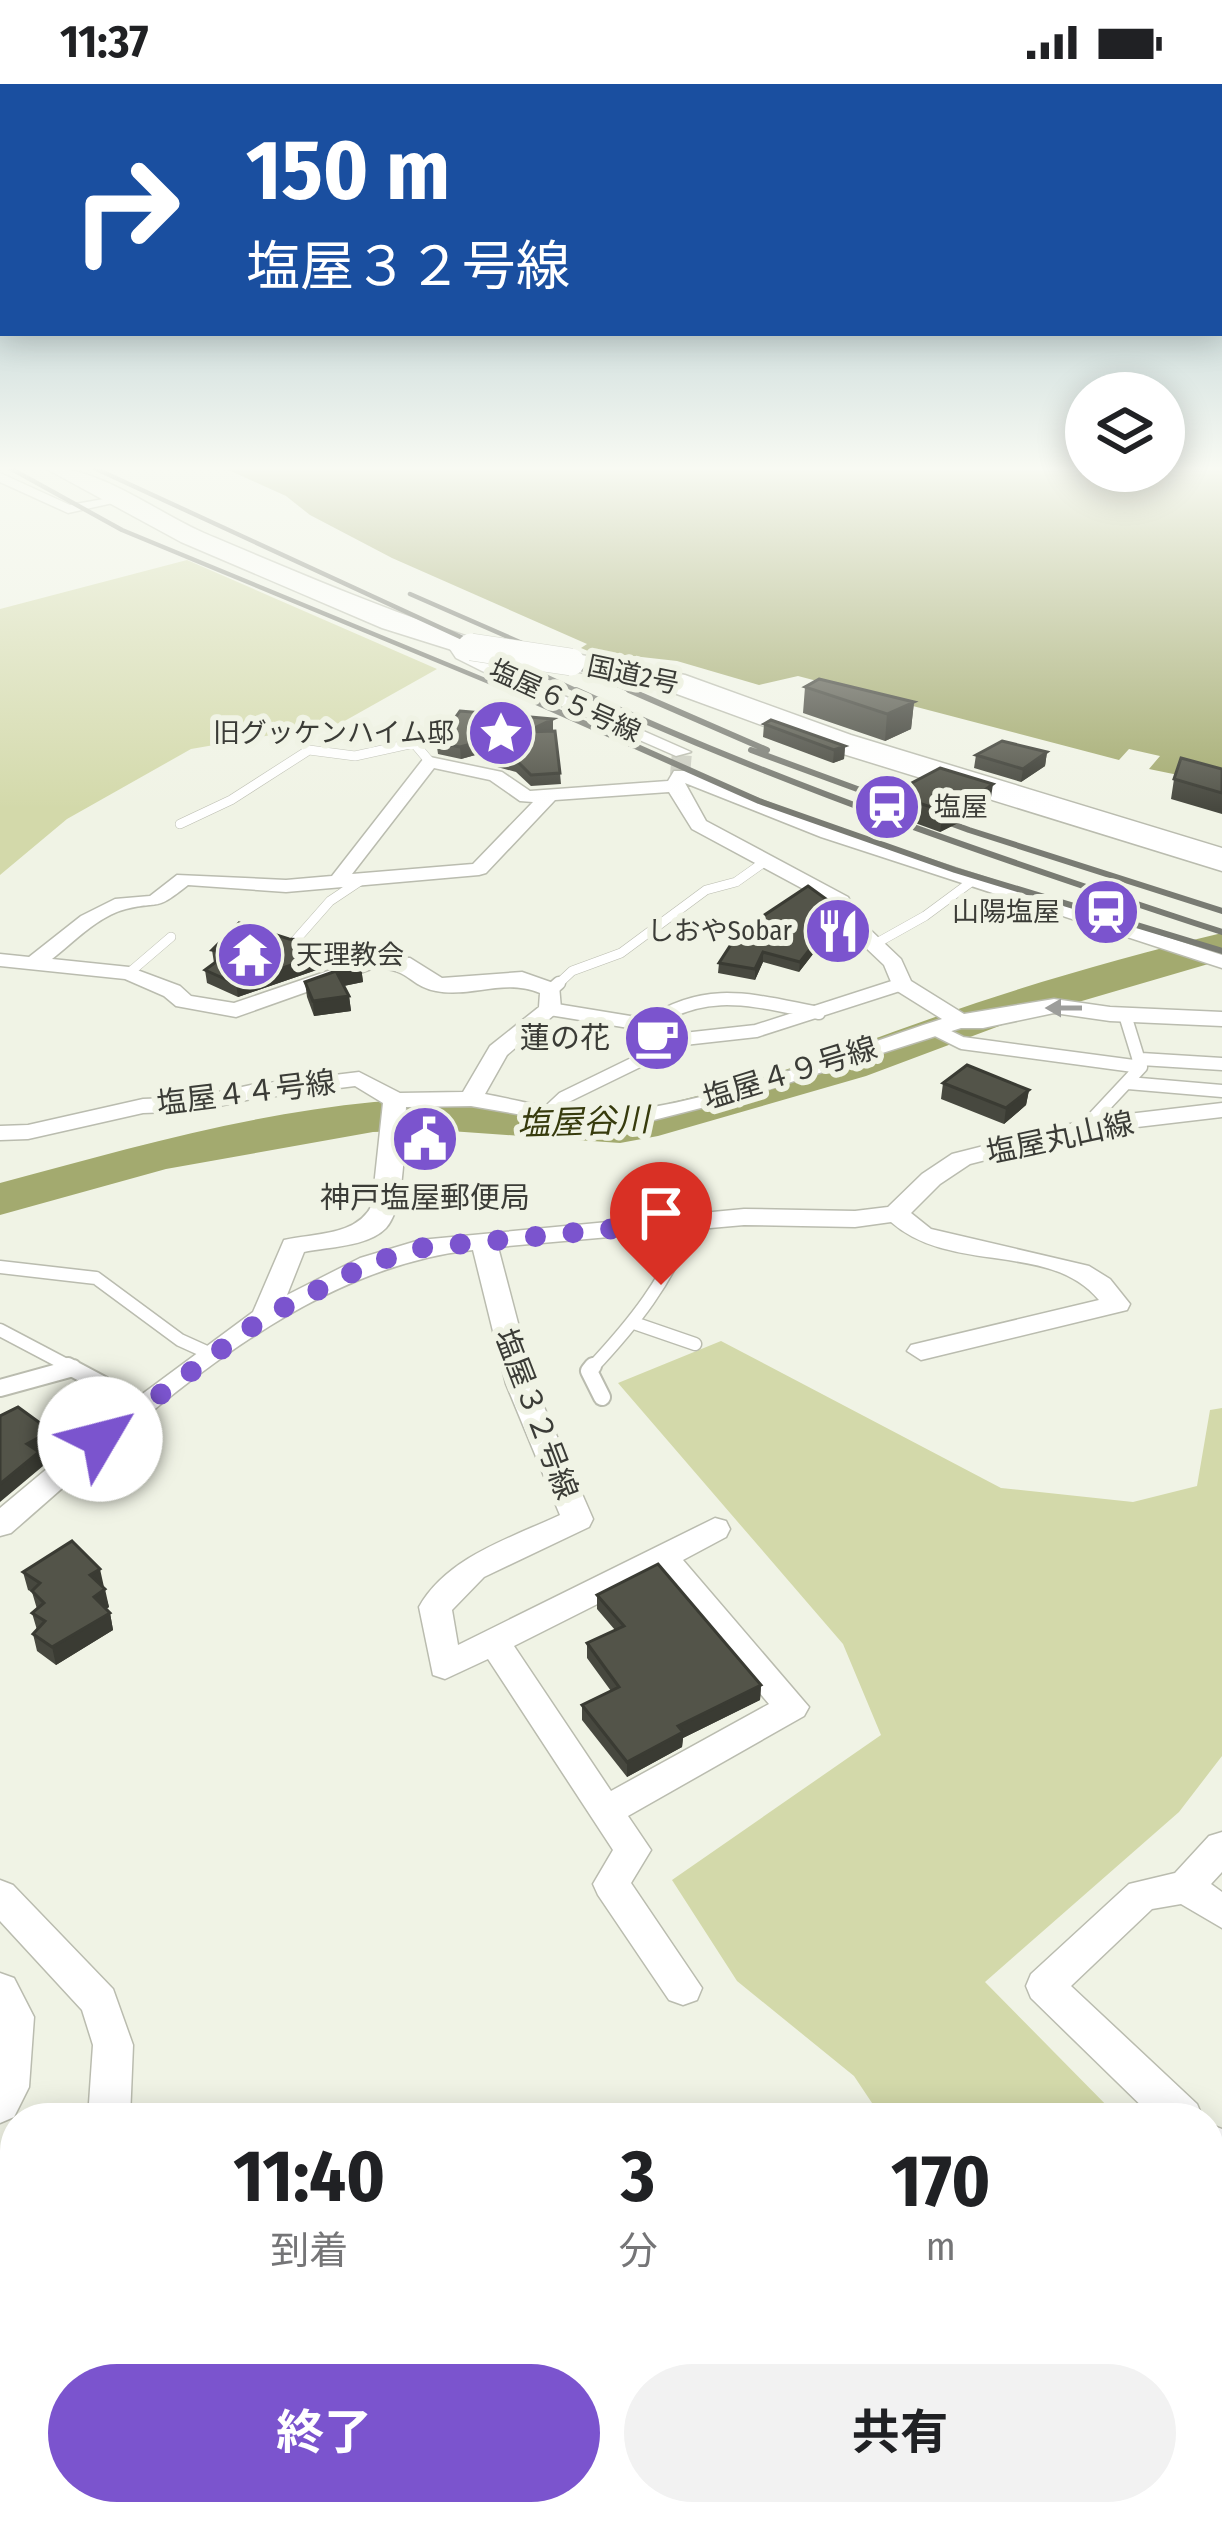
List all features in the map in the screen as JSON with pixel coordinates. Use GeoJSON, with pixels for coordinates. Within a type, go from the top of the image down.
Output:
{"type":"FeatureCollection","features":[{"type":"Feature","properties":{"kind":"highway","name":"国道2号"},"geometry":{"type":"LineString","coordinates":[[298,581],[392,622],[462,645],[674,682],[839,742],[1222,860]]}},
{"type":"Feature","properties":{"kind":"street","name":"塩屋６５号線"},"geometry":{"type":"LineString","coordinates":[[462,645],[462,655],[488,668],[682,752]]}},
{"type":"Feature","properties":{"kind":"street"},"geometry":{"type":"LineString","coordinates":[[351,878],[430,762],[496,776],[515,792],[547,798],[677,780],[1220,964]]}},
{"type":"Feature","properties":{"kind":"street"},"geometry":{"type":"LineString","coordinates":[[677,780],[699,825],[842,902],[852,924],[894,963],[902,984],[958,1025]]}},
{"type":"Feature","properties":{"kind":"street"},"geometry":{"type":"LineString","coordinates":[[31,965],[88,920],[122,903],[155,902],[184,879],[286,886],[478,869],[547,798]]}},
{"type":"Feature","properties":{"kind":"street"},"geometry":{"type":"LineString","coordinates":[[0,960],[128,973],[184,1001],[236,1010],[372,962],[403,962],[438,986],[522,979],[550,1000],[498,1051],[471,1099]]}},
{"type":"Feature","properties":{"kind":"street","name":"塩屋４９号線"},"geometry":{"type":"LineString","coordinates":[[548,1113],[585,1119],[638,1117],[958,1025],[1054,1006],[1222,1019]]}},
{"type":"Feature","properties":{"kind":"street","name":"塩屋４４号線"},"geometry":{"type":"LineString","coordinates":[[0,1133],[28,1132],[143,1106],[196,1104],[359,1079],[394,1111],[471,1099],[548,1113]]}},
{"type":"Feature","properties":{"kind":"street"},"geometry":{"type":"LineString","coordinates":[[265,1317],[293,1246],[352,1235],[375,1225],[385,1205],[394,1111]]}},
{"type":"Feature","properties":{"kind":"street","name":"塩屋丸山線"},"geometry":{"type":"LineString","coordinates":[[896,1214],[931,1179],[961,1159],[1083,1128],[1222,1111]]}},
{"type":"Feature","properties":{"kind":"street"},"geometry":{"type":"LineString","coordinates":[[0,1525],[143,1406],[265,1317],[369,1264],[420,1248],[690,1221],[896,1214],[925,1236],[1073,1267],[1106,1288],[1117,1304],[921,1351]]}},
{"type":"Feature","properties":{"kind":"street","name":"塩屋３２号線"},"geometry":{"type":"LineString","coordinates":[[484,1241],[503,1342],[549,1465],[578,1519],[473,1569],[435,1607],[445,1666],[715,1529]]}},
{"type":"Feature","properties":{"kind":"street"},"geometry":{"type":"LineString","coordinates":[[604,1812],[792,1707],[663,1557]]}},
{"type":"Feature","properties":{"kind":"street"},"geometry":{"type":"LineString","coordinates":[[494,1642],[633,1850],[610,1884],[683,1988]]}},
{"type":"Feature","properties":{"kind":"street"},"geometry":{"type":"LineString","coordinates":[[1166,2103],[1045,1986],[1142,1895],[1186,1887],[1222,1847]]}},
{"type":"Feature","properties":{"kind":"street"},"geometry":{"type":"LineString","coordinates":[[1186,1887],[1222,1912]]}},
{"type":"Feature","properties":{"kind":"street"},"geometry":{"type":"LineString","coordinates":[[0,1897],[99,2001],[113,2045],[110,2103]]}},
{"type":"Feature","properties":{"kind":"street"},"geometry":{"type":"LineString","coordinates":[[0,1990],[14,2017],[9,2087],[1,2103]]}},
{"type":"Feature","properties":{"kind":"lane"},"geometry":{"type":"LineString","coordinates":[[180,824],[231,800],[309,750],[355,756],[414,743],[430,762]]}},
{"type":"Feature","properties":{"kind":"lane"},"geometry":{"type":"LineString","coordinates":[[684,1039],[649,1025],[550,1000],[572,971],[621,953],[706,890],[736,882],[767,860]]}},
{"type":"Feature","properties":{"kind":"lane"},"geometry":{"type":"LineString","coordinates":[[293,943],[351,878]]}},
{"type":"Feature","properties":{"kind":"lane"},"geometry":{"type":"LineString","coordinates":[[874,944],[925,916],[971,882]]}},
{"type":"Feature","properties":{"kind":"lane"},"geometry":{"type":"LineString","coordinates":[[128,973],[171,937]]}},
{"type":"Feature","properties":{"kind":"lane"},"geometry":{"type":"LineString","coordinates":[[548,1113],[563,1098],[684,1039],[756,1031],[902,984]]}},
{"type":"Feature","properties":{"kind":"lane"},"geometry":{"type":"LineString","coordinates":[[649,1025],[667,1008],[696,1002],[762,1003],[819,1013]]}},
{"type":"Feature","properties":{"kind":"lane"},"geometry":{"type":"LineString","coordinates":[[1125,1015],[1141,1063]]}},
{"type":"Feature","properties":{"kind":"lane"},"geometry":{"type":"LineString","coordinates":[[958,1025],[962,1043],[1051,1057],[1222,1064]]}},
{"type":"Feature","properties":{"kind":"lane"},"geometry":{"type":"LineString","coordinates":[[1083,1128],[1128,1084],[1141,1063]]}},
{"type":"Feature","properties":{"kind":"lane"},"geometry":{"type":"LineString","coordinates":[[1128,1084],[1222,1090]]}},
{"type":"Feature","properties":{"kind":"lane"},"geometry":{"type":"LineString","coordinates":[[602,1397],[589,1371],[634,1322],[676,1259],[690,1221]]}},
{"type":"Feature","properties":{"kind":"lane"},"geometry":{"type":"LineString","coordinates":[[0,1268],[96,1278],[180,1340],[211,1354]]}},
{"type":"Feature","properties":{"kind":"lane"},"geometry":{"type":"LineString","coordinates":[[634,1322],[695,1344]]}},
{"type":"Feature","properties":{"kind":"lane"},"geometry":{"type":"LineString","coordinates":[[0,1330],[143,1406]]}},
{"type":"Feature","properties":{"kind":"lane"},"geometry":{"type":"LineString","coordinates":[[0,1388],[73,1368]]}},
{"type":"Feature","properties":{"kind":"shaded area"},"geometry":{"type":"Polygon","coordinates":[[[107,581],[235,581],[437,669],[341,723],[191,749],[67,819],[0,875],[0,609],[107,581]]]}},
{"type":"Feature","properties":{"kind":"shaded area"},"geometry":{"type":"Polygon","coordinates":[[[444,581],[1222,581],[1222,784],[1149,769],[1160,756],[1129,749],[1119,760],[798,676],[759,685],[677,661],[581,648],[587,644],[444,581]]]}},
{"type":"Feature","properties":{"kind":"shaded area"},"geometry":{"type":"Polygon","coordinates":[[[721,1341],[1001,1488],[1133,1502],[1197,1486],[1210,1410],[1222,1408],[1222,1756],[1179,1812],[985,1982],[1104,2103],[872,2103],[854,2076],[737,1981],[672,1880],[881,1735],[843,1644],[618,1383],[721,1341]]]}},
{"type":"Feature","properties":{"kind":"building"},"geometry":{"type":"Polygon","coordinates":[[[819,679],[914,702],[887,714],[805,687],[819,679]]]}},
{"type":"Feature","properties":{"kind":"building"},"geometry":{"type":"Polygon","coordinates":[[[460,711],[553,719],[526,732],[555,731],[560,773],[531,775],[516,760],[489,753],[490,739],[460,747],[438,743],[433,719],[455,718],[460,711]]]}},
{"type":"Feature","properties":{"kind":"building"},"geometry":{"type":"Polygon","coordinates":[[[771,720],[845,746],[834,750],[764,724],[771,720]]]}},
{"type":"Feature","properties":{"kind":"building"},"geometry":{"type":"Polygon","coordinates":[[[1002,741],[1047,752],[1023,769],[976,755],[1002,741]]]}},
{"type":"Feature","properties":{"kind":"building"},"geometry":{"type":"Polygon","coordinates":[[[1181,758],[1222,769],[1222,793],[1174,779],[1181,758]]]}},
{"type":"Feature","properties":{"kind":"building"},"geometry":{"type":"Polygon","coordinates":[[[940,768],[993,784],[943,811],[891,794],[940,768]]]}},
{"type":"Feature","properties":{"kind":"building"},"geometry":{"type":"Polygon","coordinates":[[[808,886],[833,904],[850,928],[814,944],[800,962],[763,952],[755,969],[719,963],[739,932],[808,886]]]}},
{"type":"Feature","properties":{"kind":"building"},"geometry":{"type":"Polygon","coordinates":[[[239,923],[289,939],[315,941],[332,951],[236,984],[205,970],[228,953],[212,950],[239,923]]]}},
{"type":"Feature","properties":{"kind":"building"},"geometry":{"type":"Polygon","coordinates":[[[356,964],[361,967],[337,973],[349,996],[313,1001],[305,982],[356,964]]]}},
{"type":"Feature","properties":{"kind":"building"},"geometry":{"type":"Polygon","coordinates":[[[967,1065],[1029,1090],[1006,1108],[943,1083],[967,1065]]]}},
{"type":"Feature","properties":{"kind":"building"},"geometry":{"type":"Polygon","coordinates":[[[18,1407],[51,1431],[27,1444],[39,1452],[0,1484],[0,1416],[18,1407]]]}},
{"type":"Feature","properties":{"kind":"building"},"geometry":{"type":"Polygon","coordinates":[[[72,1541],[100,1569],[90,1575],[105,1589],[94,1597],[110,1613],[52,1647],[33,1634],[45,1621],[32,1613],[44,1603],[32,1591],[40,1583],[23,1572],[72,1541]]]}},
{"type":"Feature","properties":{"kind":"building"},"geometry":{"type":"Polygon","coordinates":[[[658,1564],[761,1685],[678,1726],[683,1732],[627,1762],[582,1705],[619,1687],[587,1643],[624,1626],[597,1595],[658,1564]]]}},
{"type":"Feature","properties":{"kind":"waterway","name":"塩屋谷川"},"geometry":{"type":"LineString","coordinates":[[0,1199],[161,1155],[373,1117],[436,1115],[620,1128],[658,1121],[849,1066],[994,1012],[1222,946]]}},
{"type":"Feature","properties":{"kind":"tunnel"},"geometry":{"type":"LineString","coordinates":[[680,775],[682,752]]}},
{"type":"Feature","properties":{"kind":"railway"},"geometry":{"type":"LineString","coordinates":[[245,581],[512,692]]}},
{"type":"Feature","properties":{"kind":"railway"},"geometry":{"type":"LineString","coordinates":[[339,581],[582,693]]}},
{"type":"Feature","properties":{"kind":"railway"},"geometry":{"type":"LineString","coordinates":[[410,594],[636,693]]}},
{"type":"Feature","properties":{"kind":"railway"},"geometry":{"type":"LineString","coordinates":[[576,690],[815,790],[1222,932]]}},
{"type":"Feature","properties":{"kind":"railway"},"geometry":{"type":"LineString","coordinates":[[629,690],[767,750]]}},
{"type":"Feature","properties":{"kind":"railway"},"geometry":{"type":"LineString","coordinates":[[512,692],[759,801],[955,870],[1222,951]]}},
{"type":"Feature","properties":{"kind":"railway"},"geometry":{"type":"LineString","coordinates":[[751,750],[969,830],[1222,911]]}},
{"type":"Feature","properties":{"kind":"place","name":"旧グッケンハイム邸"},"geometry":{"type":"Point","coordinates":[501,733]}},
{"type":"Feature","properties":{"kind":"place","name":"塩屋"},"geometry":{"type":"Point","coordinates":[887,807]}},
{"type":"Feature","properties":{"kind":"place","name":"山陽塩屋"},"geometry":{"type":"Point","coordinates":[1106,912]}},
{"type":"Feature","properties":{"kind":"place","name":"しおやSobar"},"geometry":{"type":"Point","coordinates":[838,931]}},
{"type":"Feature","properties":{"kind":"place","name":"天理教会"},"geometry":{"type":"Point","coordinates":[250,955]}},
{"type":"Feature","properties":{"kind":"place","name":"蓮の花"},"geometry":{"type":"Point","coordinates":[657,1038]}},
{"type":"Feature","properties":{"kind":"place","name":"神戸塩屋郵便局"},"geometry":{"type":"Point","coordinates":[425,1139]}},
{"type":"Feature","properties":{"kind":"route"},"geometry":{"type":"LineString","coordinates":[[100,1439],[265,1317],[369,1264],[420,1248],[690,1221],[661,1285]]}}]}
